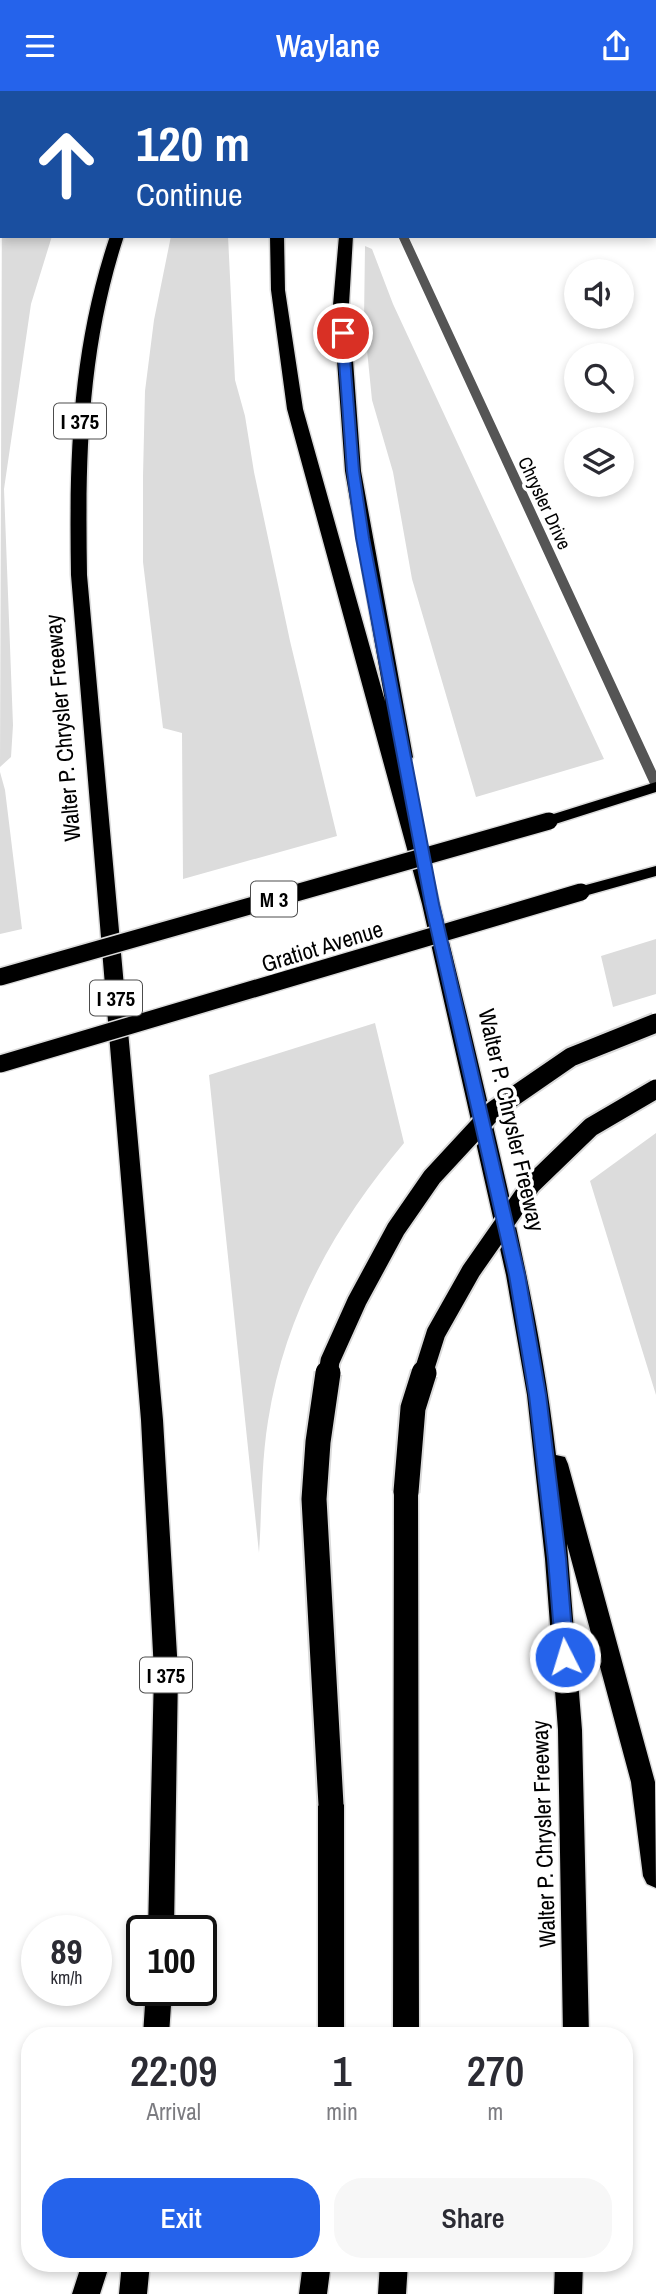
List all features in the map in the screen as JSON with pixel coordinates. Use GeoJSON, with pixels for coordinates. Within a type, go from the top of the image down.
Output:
{"type":"FeatureCollection","features":[{"type":"Feature","properties":{"kind":"highway"},"geometry":{"type":"LineString","coordinates":[[104,270],[109,238]]}},
{"type":"Feature","properties":{"kind":"highway","name":"Walter P. Chrysler Freeway"},"geometry":{"type":"LineString","coordinates":[[116,238],[104,270],[84,376],[78,435],[79,575],[153,1434],[166,1672],[161,1915]]}},
{"type":"Feature","properties":{"kind":"highway","name":"Walter P. Chrysler Freeway"},"geometry":{"type":"LineString","coordinates":[[277,238],[278,291],[295,408],[432,904],[517,1275],[538,1395],[557,1559],[570,1730],[576,2027]]}},
{"type":"Feature","properties":{"kind":"highway"},"geometry":{"type":"LineString","coordinates":[[346,238],[341,305],[353,471],[365,552],[432,904]]}},
{"type":"Feature","properties":{"kind":"highway"},"geometry":{"type":"LineString","coordinates":[[331,2027],[331,1805],[314,1499],[318,1442],[330,1361],[357,1301],[396,1229],[432,1177],[494,1110],[571,1057],[656,1023]]}},
{"type":"Feature","properties":{"kind":"highway"},"geometry":{"type":"LineString","coordinates":[[406,2027],[406,1492],[413,1408],[436,1333],[471,1271],[531,1185],[591,1127],[656,1089]]}},
{"type":"Feature","properties":{"kind":"highway"},"geometry":{"type":"LineString","coordinates":[[538,1395],[643,1782],[656,1876]]}},
{"type":"Feature","properties":{"kind":"highway"},"geometry":{"type":"LineString","coordinates":[[157,2027],[158,2006]]}},
{"type":"Feature","properties":{"kind":"highway"},"geometry":{"type":"LineString","coordinates":[[86,2294],[93,2272]]}},
{"type":"Feature","properties":{"kind":"highway"},"geometry":{"type":"LineString","coordinates":[[134,2294],[135,2272]]}},
{"type":"Feature","properties":{"kind":"highway"},"geometry":{"type":"LineString","coordinates":[[313,2294],[316,2272]]}},
{"type":"Feature","properties":{"kind":"highway"},"geometry":{"type":"LineString","coordinates":[[392,2294],[393,2272]]}},
{"type":"Feature","properties":{"kind":"highway"},"geometry":{"type":"LineString","coordinates":[[568,2294],[569,2272]]}},
{"type":"Feature","properties":{"kind":"main road","name":"M 3"},"geometry":{"type":"LineString","coordinates":[[0,977],[549,821],[656,785]]}},
{"type":"Feature","properties":{"kind":"main road","name":"Gratiot Avenue"},"geometry":{"type":"LineString","coordinates":[[0,1064],[656,871]]}},
{"type":"Feature","properties":{"kind":"street","name":"Chrysler Drive"},"geometry":{"type":"LineString","coordinates":[[403,238],[656,785]]}},
{"type":"Feature","properties":{"kind":"shaded area"},"geometry":{"type":"Polygon","coordinates":[[[2,238],[51,238],[31,304],[4,489],[13,725],[11,757],[0,767],[2,238]]]}},
{"type":"Feature","properties":{"kind":"shaded area"},"geometry":{"type":"Polygon","coordinates":[[[171,238],[228,238],[235,380],[245,416],[254,472],[290,641],[337,836],[183,879],[182,733],[163,728],[143,562],[145,391],[154,320],[171,238]]]}},
{"type":"Feature","properties":{"kind":"shaded area"},"geometry":{"type":"Polygon","coordinates":[[[365,246],[372,249],[393,304],[604,759],[476,797],[412,579],[393,472],[372,400],[364,320],[365,246]]]}},
{"type":"Feature","properties":{"kind":"shaded area"},"geometry":{"type":"Polygon","coordinates":[[[0,772],[5,790],[22,929],[0,934],[0,772]]]}},
{"type":"Feature","properties":{"kind":"shaded area"},"geometry":{"type":"Polygon","coordinates":[[[656,939],[656,994],[613,1007],[601,956],[656,939]]]}},
{"type":"Feature","properties":{"kind":"shaded area"},"geometry":{"type":"Polygon","coordinates":[[[375,1023],[404,1143],[356,1206],[335,1239],[300,1307],[276,1381],[268,1421],[259,1553],[209,1075],[375,1023]]]}},
{"type":"Feature","properties":{"kind":"shaded area"},"geometry":{"type":"Polygon","coordinates":[[[656,1133],[656,1395],[590,1181],[656,1133]]]}},
{"type":"Feature","properties":{"kind":"route"},"geometry":{"type":"LineString","coordinates":[[343,333],[353,471],[363,538],[432,904],[517,1275],[538,1395],[565,1657]]}}]}
